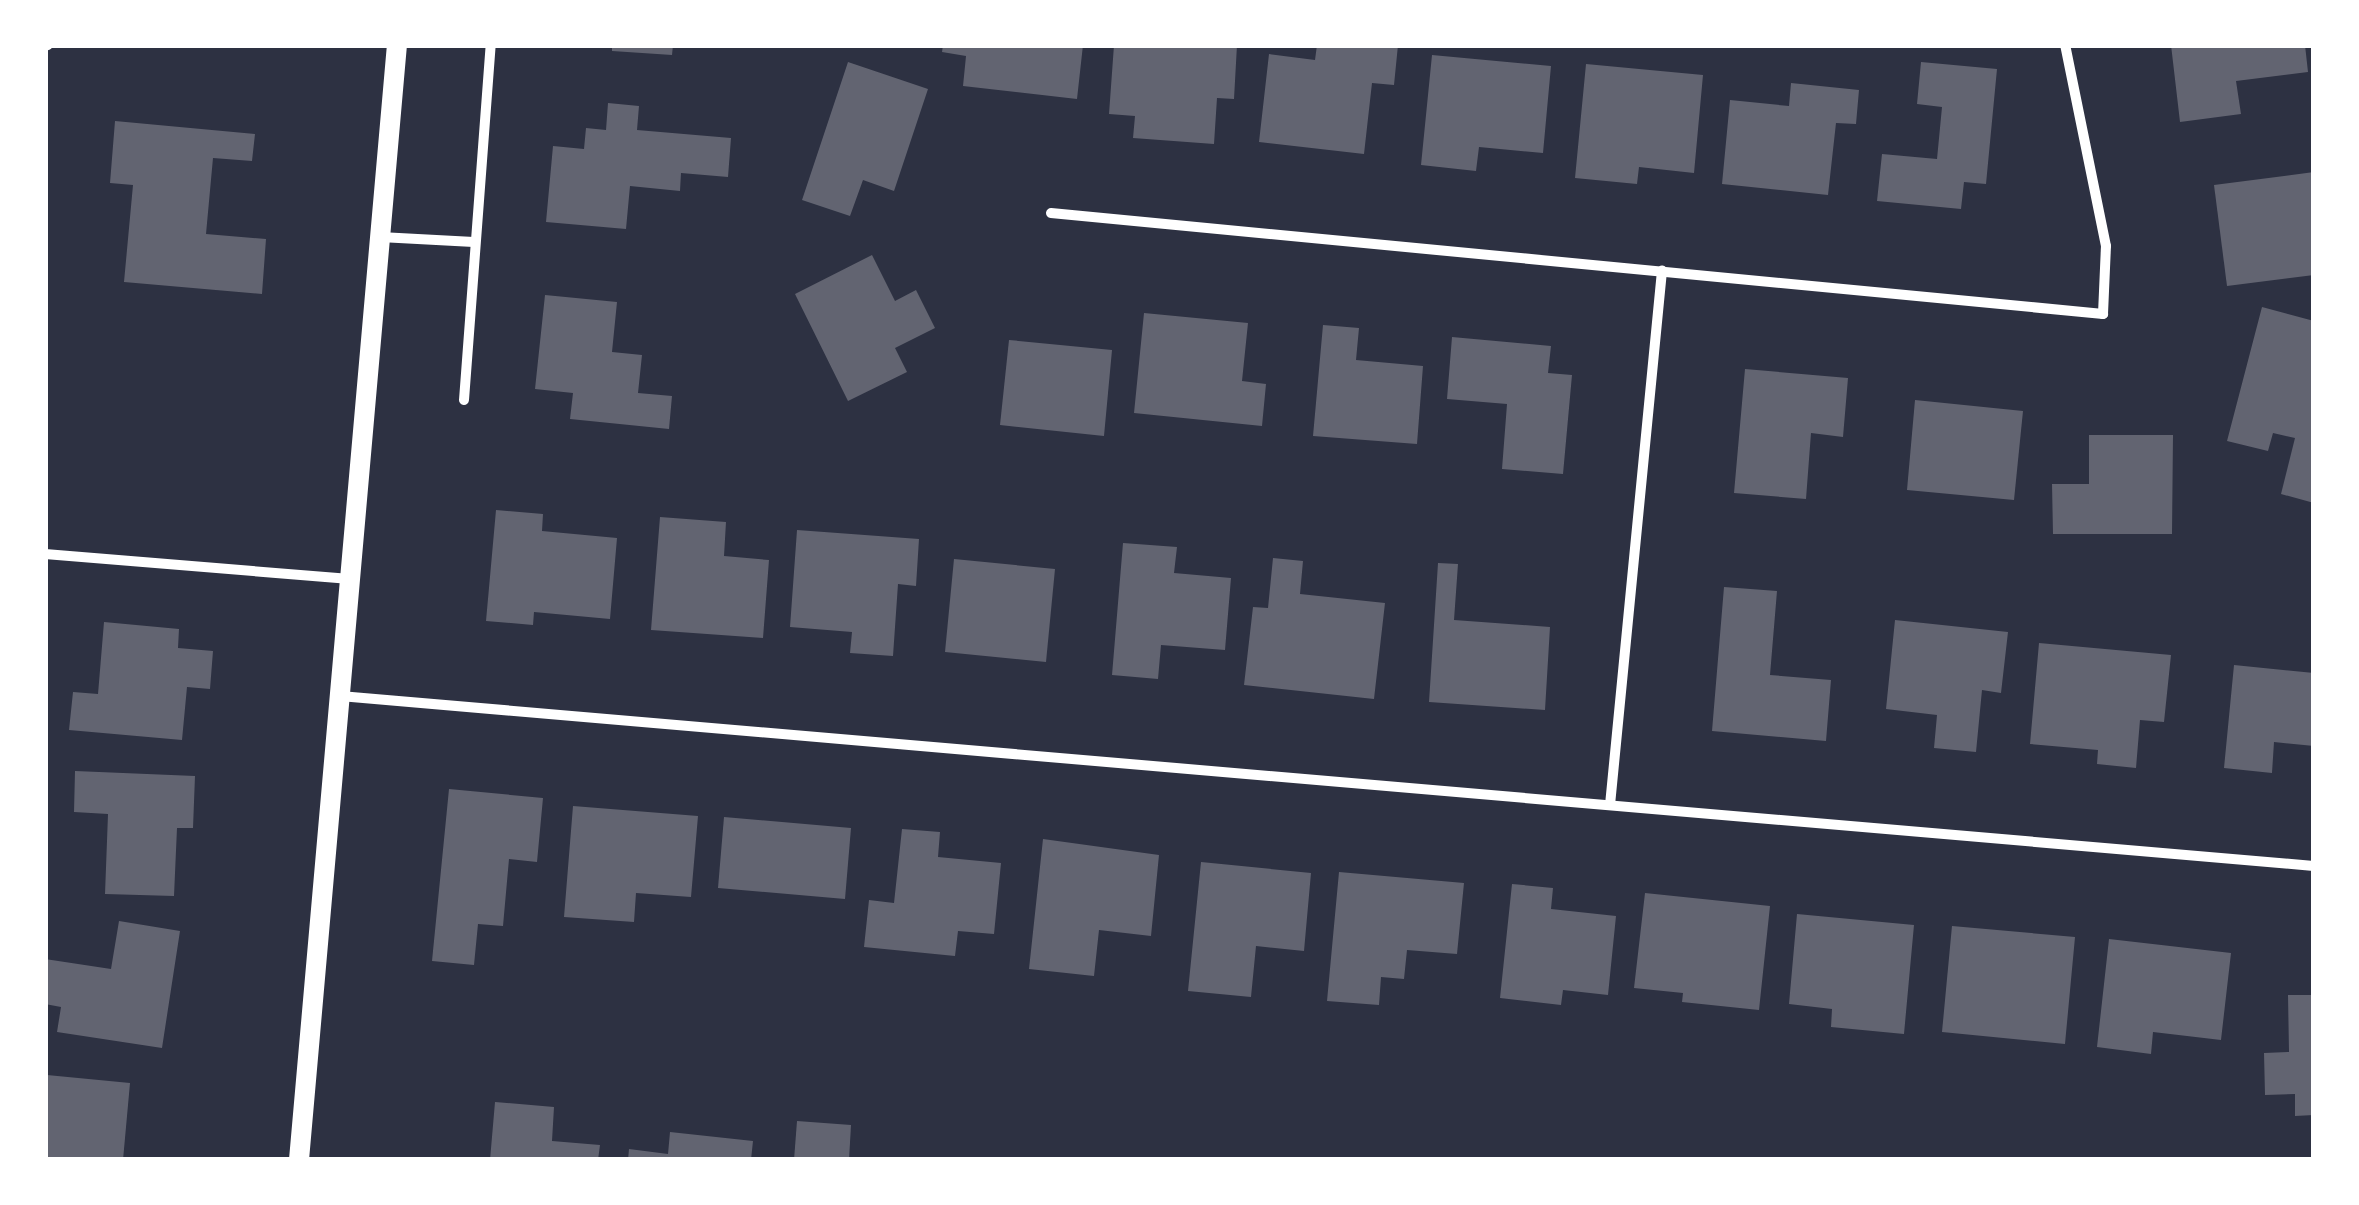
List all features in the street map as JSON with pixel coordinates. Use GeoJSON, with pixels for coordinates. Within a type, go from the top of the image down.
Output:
{"type":"FeatureCollection","features":[{"type":"Feature","properties":{"kind":"main road"},"geometry":{"type":"LineString","coordinates":[[299,1160],[398,45]]}},
{"type":"Feature","properties":{"kind":"street"},"geometry":{"type":"LineString","coordinates":[[464,400],[491,45]]}},
{"type":"Feature","properties":{"kind":"street"},"geometry":{"type":"LineString","coordinates":[[1051,213],[2103,314],[2106,246],[2065,45]]}},
{"type":"Feature","properties":{"kind":"street"},"geometry":{"type":"LineString","coordinates":[[380,237],[474,242]]}},
{"type":"Feature","properties":{"kind":"street"},"geometry":{"type":"LineString","coordinates":[[1610,805],[1662,272]]}},
{"type":"Feature","properties":{"kind":"street"},"geometry":{"type":"LineString","coordinates":[[45,554],[350,579]]}},
{"type":"Feature","properties":{"kind":"street"},"geometry":{"type":"LineString","coordinates":[[340,696],[2314,866]]}},
{"type":"Feature","properties":{"kind":"building"},"geometry":{"type":"Polygon","coordinates":[[[612,45],[673,45],[672,55],[612,51],[612,45]]]}},
{"type":"Feature","properties":{"kind":"building"},"geometry":{"type":"Polygon","coordinates":[[[943,45],[1083,45],[1077,99],[963,86],[966,56],[942,52],[943,45]]]}},
{"type":"Feature","properties":{"kind":"building"},"geometry":{"type":"Polygon","coordinates":[[[1114,45],[1237,45],[1234,99],[1217,98],[1214,144],[1133,138],[1135,116],[1109,114],[1114,45]]]}},
{"type":"Feature","properties":{"kind":"building"},"geometry":{"type":"Polygon","coordinates":[[[1317,45],[1398,45],[1394,85],[1372,83],[1364,154],[1259,142],[1269,54],[1315,60],[1317,45]]]}},
{"type":"Feature","properties":{"kind":"building"},"geometry":{"type":"Polygon","coordinates":[[[2171,45],[2305,45],[2308,72],[2236,81],[2241,114],[2180,122],[2171,45]]]}},
{"type":"Feature","properties":{"kind":"building"},"geometry":{"type":"Polygon","coordinates":[[[1432,55],[1551,66],[1543,153],[1479,147],[1476,171],[1421,165],[1432,55]]]}},
{"type":"Feature","properties":{"kind":"building"},"geometry":{"type":"Polygon","coordinates":[[[848,62],[928,89],[894,191],[863,180],[850,216],[802,200],[848,62]]]}},
{"type":"Feature","properties":{"kind":"building"},"geometry":{"type":"Polygon","coordinates":[[[1921,62],[1997,69],[1986,184],[1964,182],[1961,209],[1877,201],[1882,154],[1937,159],[1942,107],[1917,104],[1921,62]]]}},
{"type":"Feature","properties":{"kind":"building"},"geometry":{"type":"Polygon","coordinates":[[[1586,64],[1703,75],[1694,173],[1639,167],[1637,184],[1575,178],[1586,64]]]}},
{"type":"Feature","properties":{"kind":"building"},"geometry":{"type":"Polygon","coordinates":[[[1791,83],[1859,90],[1856,124],[1836,123],[1828,195],[1722,184],[1730,100],[1789,106],[1791,83]]]}},
{"type":"Feature","properties":{"kind":"building"},"geometry":{"type":"Polygon","coordinates":[[[608,103],[639,106],[637,130],[731,138],[728,177],[681,173],[680,191],[630,186],[626,229],[546,222],[553,146],[584,149],[586,128],[606,130],[608,103]]]}},
{"type":"Feature","properties":{"kind":"building"},"geometry":{"type":"Polygon","coordinates":[[[115,121],[255,134],[252,161],[213,158],[206,234],[266,239],[262,294],[124,282],[133,185],[110,183],[115,121]]]}},
{"type":"Feature","properties":{"kind":"building"},"geometry":{"type":"Polygon","coordinates":[[[2314,172],[2314,275],[2227,286],[2214,185],[2314,172]]]}},
{"type":"Feature","properties":{"kind":"building"},"geometry":{"type":"Polygon","coordinates":[[[872,255],[895,301],[916,290],[935,328],[895,348],[907,372],[848,401],[795,294],[872,255]]]}},
{"type":"Feature","properties":{"kind":"building"},"geometry":{"type":"Polygon","coordinates":[[[545,295],[617,302],[612,352],[642,355],[638,393],[672,396],[669,429],[570,419],[573,393],[535,389],[545,295]]]}},
{"type":"Feature","properties":{"kind":"building"},"geometry":{"type":"Polygon","coordinates":[[[2262,307],[2314,321],[2314,503],[2281,494],[2295,438],[2273,433],[2268,451],[2227,441],[2262,307]]]}},
{"type":"Feature","properties":{"kind":"building"},"geometry":{"type":"Polygon","coordinates":[[[1144,313],[1248,323],[1242,381],[1266,384],[1262,426],[1134,413],[1144,313]]]}},
{"type":"Feature","properties":{"kind":"building"},"geometry":{"type":"Polygon","coordinates":[[[1323,325],[1359,328],[1356,360],[1423,366],[1417,444],[1313,436],[1323,325]]]}},
{"type":"Feature","properties":{"kind":"building"},"geometry":{"type":"Polygon","coordinates":[[[1452,337],[1551,346],[1548,373],[1572,375],[1563,474],[1502,469],[1507,404],[1447,399],[1452,337]]]}},
{"type":"Feature","properties":{"kind":"building"},"geometry":{"type":"Polygon","coordinates":[[[1009,340],[1112,350],[1104,436],[1000,425],[1009,340]]]}},
{"type":"Feature","properties":{"kind":"building"},"geometry":{"type":"Polygon","coordinates":[[[1745,369],[1848,378],[1843,437],[1811,433],[1806,499],[1734,493],[1745,369]]]}},
{"type":"Feature","properties":{"kind":"building"},"geometry":{"type":"Polygon","coordinates":[[[1915,400],[2023,411],[2014,500],[1907,490],[1915,400]]]}},
{"type":"Feature","properties":{"kind":"building"},"geometry":{"type":"Polygon","coordinates":[[[2089,435],[2173,435],[2172,534],[2053,534],[2052,484],[2089,484],[2089,435]]]}},
{"type":"Feature","properties":{"kind":"building"},"geometry":{"type":"Polygon","coordinates":[[[496,510],[543,514],[542,531],[617,538],[610,619],[534,612],[533,625],[486,621],[496,510]]]}},
{"type":"Feature","properties":{"kind":"building"},"geometry":{"type":"Polygon","coordinates":[[[660,517],[726,522],[724,556],[769,560],[763,638],[651,630],[660,517]]]}},
{"type":"Feature","properties":{"kind":"building"},"geometry":{"type":"Polygon","coordinates":[[[797,530],[919,539],[916,586],[898,584],[893,656],[850,653],[852,632],[790,627],[797,530]]]}},
{"type":"Feature","properties":{"kind":"building"},"geometry":{"type":"Polygon","coordinates":[[[1123,543],[1177,547],[1174,573],[1231,578],[1225,650],[1161,645],[1158,679],[1112,675],[1123,543]]]}},
{"type":"Feature","properties":{"kind":"building"},"geometry":{"type":"Polygon","coordinates":[[[1273,558],[1303,561],[1300,594],[1385,603],[1374,699],[1244,685],[1253,607],[1268,608],[1273,558]]]}},
{"type":"Feature","properties":{"kind":"building"},"geometry":{"type":"Polygon","coordinates":[[[954,559],[1055,569],[1046,662],[945,652],[954,559]]]}},
{"type":"Feature","properties":{"kind":"building"},"geometry":{"type":"Polygon","coordinates":[[[1438,563],[1458,564],[1454,620],[1550,627],[1545,710],[1429,702],[1438,563]]]}},
{"type":"Feature","properties":{"kind":"building"},"geometry":{"type":"Polygon","coordinates":[[[1724,587],[1777,591],[1770,675],[1831,680],[1826,741],[1712,731],[1724,587]]]}},
{"type":"Feature","properties":{"kind":"building"},"geometry":{"type":"Polygon","coordinates":[[[1895,620],[2008,632],[2001,693],[1982,690],[1976,752],[1934,748],[1937,715],[1886,709],[1895,620]]]}},
{"type":"Feature","properties":{"kind":"building"},"geometry":{"type":"Polygon","coordinates":[[[104,622],[179,629],[178,648],[213,651],[210,689],[187,687],[182,740],[69,730],[73,692],[98,694],[104,622]]]}},
{"type":"Feature","properties":{"kind":"building"},"geometry":{"type":"Polygon","coordinates":[[[2039,643],[2171,655],[2164,722],[2140,720],[2136,768],[2097,764],[2098,750],[2030,744],[2039,643]]]}},
{"type":"Feature","properties":{"kind":"building"},"geometry":{"type":"Polygon","coordinates":[[[2234,665],[2314,673],[2314,746],[2274,742],[2272,773],[2224,768],[2234,665]]]}},
{"type":"Feature","properties":{"kind":"building"},"geometry":{"type":"Polygon","coordinates":[[[75,771],[195,776],[193,828],[177,828],[174,896],[105,894],[108,814],[74,812],[75,771]]]}},
{"type":"Feature","properties":{"kind":"building"},"geometry":{"type":"Polygon","coordinates":[[[449,789],[543,798],[537,862],[509,859],[503,926],[478,924],[474,965],[432,961],[449,789]]]}},
{"type":"Feature","properties":{"kind":"building"},"geometry":{"type":"Polygon","coordinates":[[[573,806],[698,816],[691,897],[636,893],[634,922],[564,917],[573,806]]]}},
{"type":"Feature","properties":{"kind":"building"},"geometry":{"type":"Polygon","coordinates":[[[724,817],[851,828],[845,899],[718,888],[724,817]]]}},
{"type":"Feature","properties":{"kind":"building"},"geometry":{"type":"Polygon","coordinates":[[[902,829],[940,832],[938,857],[1001,863],[994,934],[958,931],[955,956],[864,947],[869,900],[894,903],[902,829]]]}},
{"type":"Feature","properties":{"kind":"building"},"geometry":{"type":"Polygon","coordinates":[[[1043,839],[1159,855],[1151,936],[1099,930],[1094,976],[1029,969],[1043,839]]]}},
{"type":"Feature","properties":{"kind":"building"},"geometry":{"type":"Polygon","coordinates":[[[1201,862],[1311,873],[1304,951],[1256,946],[1251,997],[1188,991],[1201,862]]]}},
{"type":"Feature","properties":{"kind":"building"},"geometry":{"type":"Polygon","coordinates":[[[1339,872],[1464,883],[1457,954],[1407,950],[1404,979],[1381,977],[1379,1005],[1327,1001],[1339,872]]]}},
{"type":"Feature","properties":{"kind":"building"},"geometry":{"type":"Polygon","coordinates":[[[1512,884],[1553,888],[1551,909],[1616,916],[1608,995],[1563,990],[1561,1005],[1500,998],[1512,884]]]}},
{"type":"Feature","properties":{"kind":"building"},"geometry":{"type":"Polygon","coordinates":[[[1645,893],[1770,906],[1759,1010],[1682,1002],[1683,993],[1634,988],[1645,893]]]}},
{"type":"Feature","properties":{"kind":"building"},"geometry":{"type":"Polygon","coordinates":[[[1797,914],[1914,925],[1904,1034],[1831,1027],[1832,1009],[1789,1004],[1797,914]]]}},
{"type":"Feature","properties":{"kind":"building"},"geometry":{"type":"Polygon","coordinates":[[[119,921],[180,931],[162,1048],[57,1032],[61,1007],[45,1004],[45,959],[111,969],[119,921]]]}},
{"type":"Feature","properties":{"kind":"building"},"geometry":{"type":"Polygon","coordinates":[[[1952,926],[2075,937],[2065,1044],[1942,1032],[1952,926]]]}},
{"type":"Feature","properties":{"kind":"building"},"geometry":{"type":"Polygon","coordinates":[[[2109,939],[2231,953],[2221,1040],[2153,1032],[2151,1054],[2097,1047],[2109,939]]]}},
{"type":"Feature","properties":{"kind":"building"},"geometry":{"type":"Polygon","coordinates":[[[2288,995],[2314,995],[2314,1115],[2295,1116],[2295,1094],[2265,1095],[2264,1053],[2289,1052],[2288,995]]]}},
{"type":"Feature","properties":{"kind":"building"},"geometry":{"type":"Polygon","coordinates":[[[47,1075],[130,1083],[123,1160],[45,1160],[47,1075]]]}},
{"type":"Feature","properties":{"kind":"building"},"geometry":{"type":"Polygon","coordinates":[[[495,1102],[554,1107],[552,1141],[600,1145],[598,1160],[490,1160],[495,1102]]]}},
{"type":"Feature","properties":{"kind":"building"},"geometry":{"type":"Polygon","coordinates":[[[797,1121],[851,1125],[849,1160],[794,1160],[797,1121]]]}},
{"type":"Feature","properties":{"kind":"building"},"geometry":{"type":"Polygon","coordinates":[[[670,1132],[753,1141],[751,1160],[628,1160],[629,1149],[668,1154],[670,1132]]]}}]}
